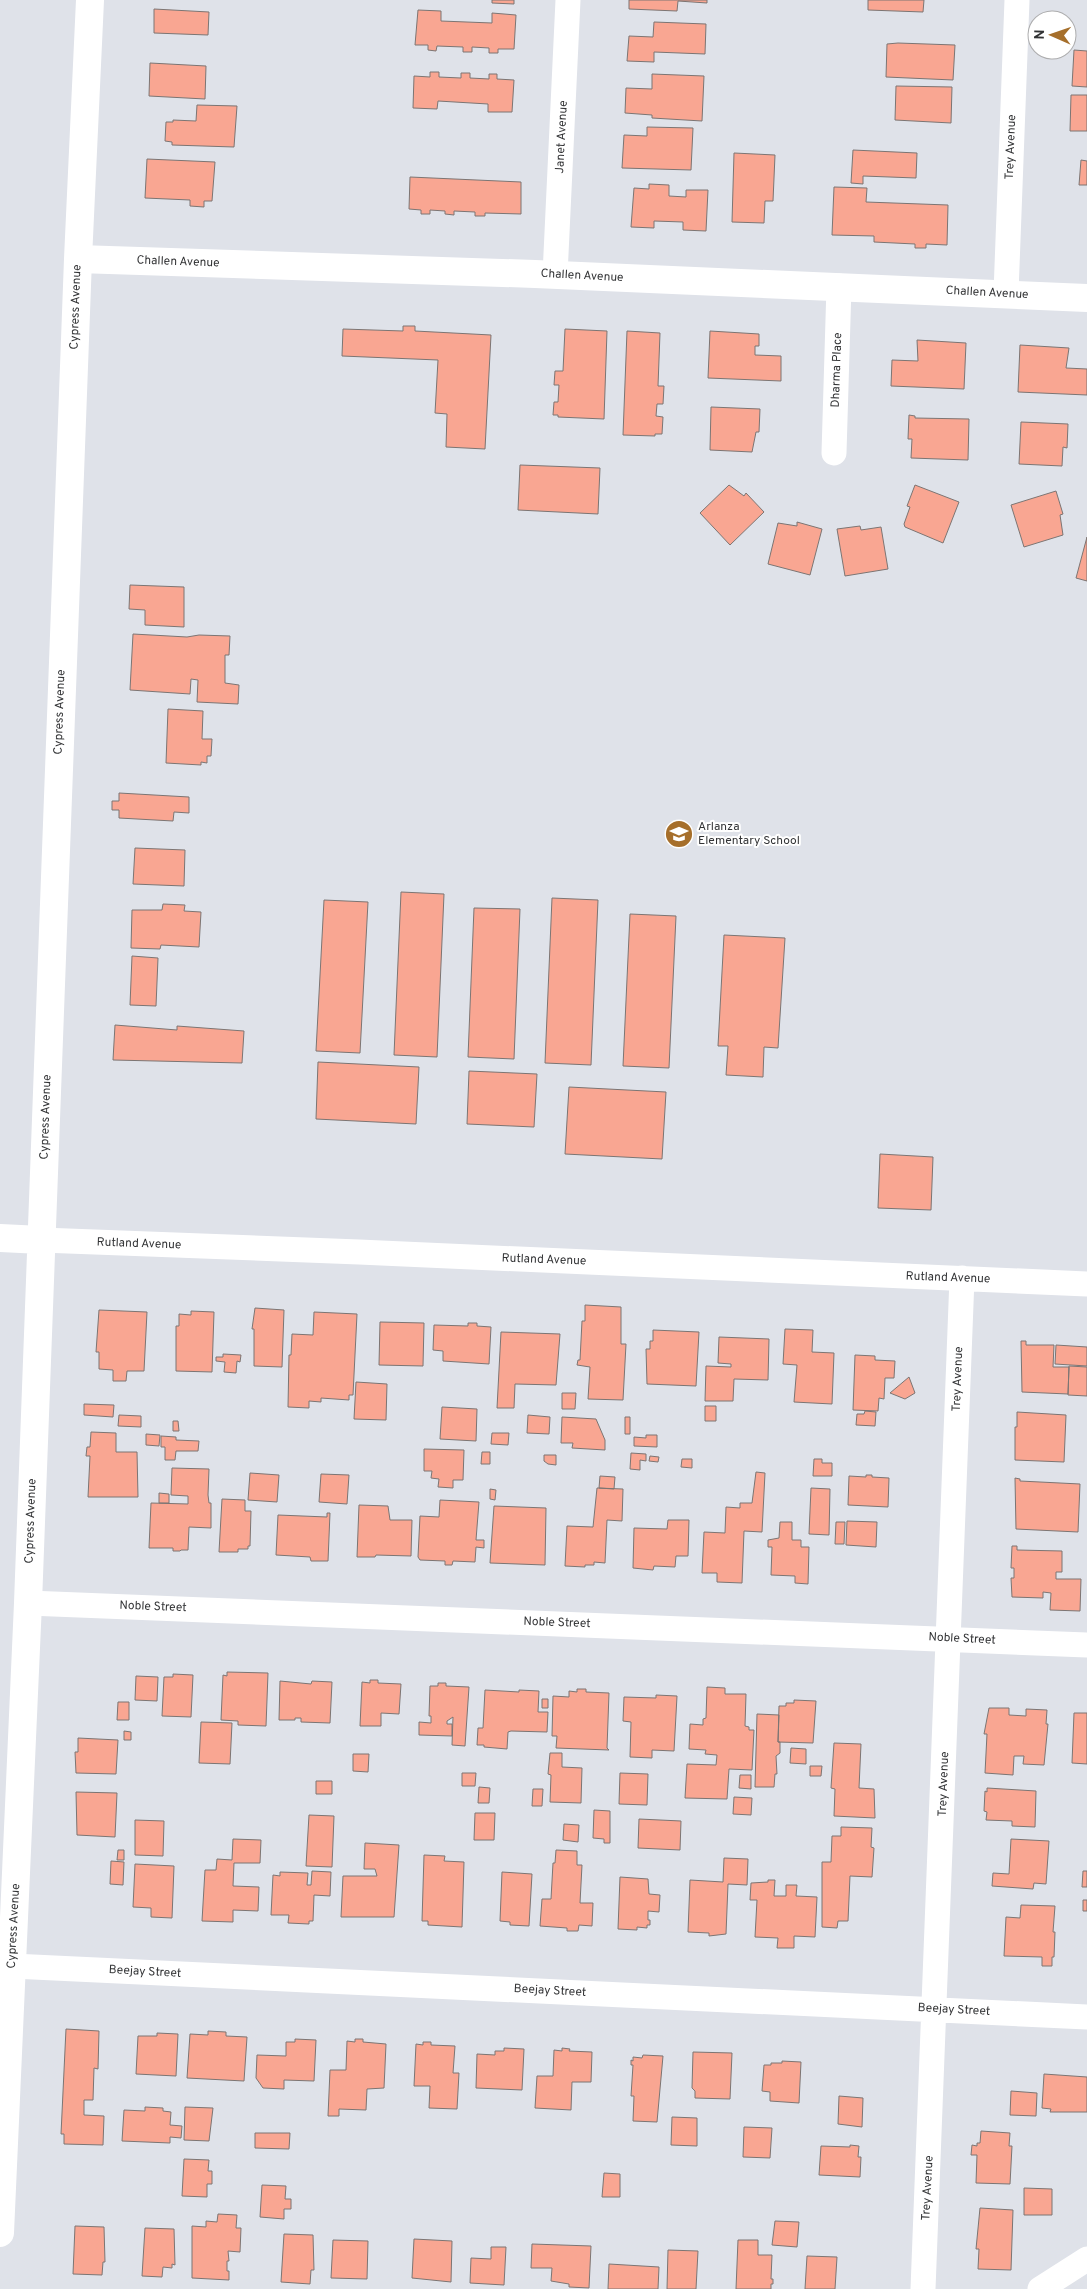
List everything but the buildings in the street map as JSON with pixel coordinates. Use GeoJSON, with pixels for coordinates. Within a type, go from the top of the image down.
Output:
{"type":"FeatureCollection","features":[{"type":"Feature","properties":{"kind":"street","name":"Cypress Avenue"},"geometry":{"type":"LineString","coordinates":[[0,2233],[28,1603],[78,259],[90,0]]}},
{"type":"Feature","properties":{"kind":"street","name":"Janet Avenue"},"geometry":{"type":"LineString","coordinates":[[556,275],[568,0]]}},
{"type":"Feature","properties":{"kind":"street","name":"Trey Avenue"},"geometry":{"type":"LineString","coordinates":[[1006,293],[1018,0]]}},
{"type":"Feature","properties":{"kind":"street","name":"Challen Avenue"},"geometry":{"type":"LineString","coordinates":[[78,259],[556,275],[1087,298]]}},
{"type":"Feature","properties":{"kind":"street","name":"Dharma Place"},"geometry":{"type":"LineString","coordinates":[[834,453],[840,286]]}},
{"type":"Feature","properties":{"kind":"street","name":"Rutland Avenue"},"geometry":{"type":"LineString","coordinates":[[0,1238],[369,1252],[1087,1284]]}},
{"type":"Feature","properties":{"kind":"street","name":"Trey Avenue"},"geometry":{"type":"LineString","coordinates":[[923,2289],[936,2009],[962,1278]]}},
{"type":"Feature","properties":{"kind":"street","name":"Noble Street"},"geometry":{"type":"LineString","coordinates":[[28,1603],[949,1638],[1087,1645]]}},
{"type":"Feature","properties":{"kind":"street","name":"Beejay Street"},"geometry":{"type":"LineString","coordinates":[[12,1966],[1087,2017]]}},
{"type":"Feature","properties":{"kind":"street"},"geometry":{"type":"LineString","coordinates":[[1040,2289],[1087,2260]]}},
{"type":"Feature","properties":{"kind":"place","name":"Arlanza Elementary School"},"geometry":{"type":"Point","coordinates":[679,834]}}]}
